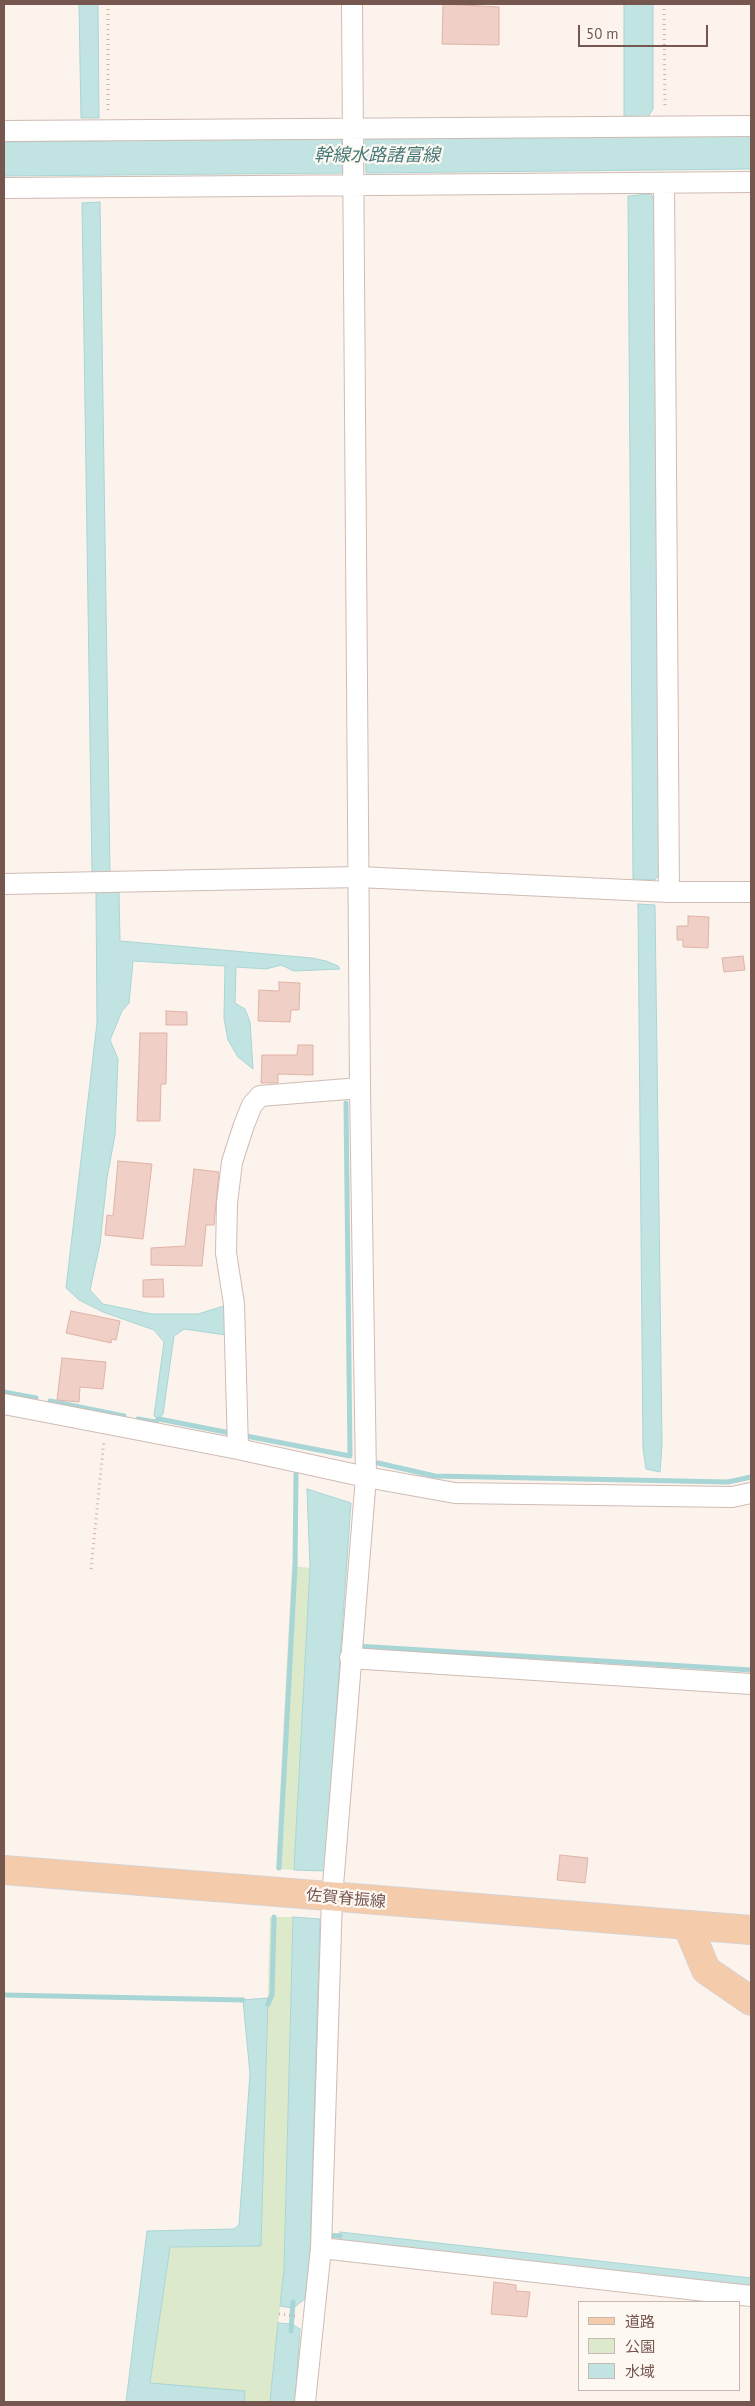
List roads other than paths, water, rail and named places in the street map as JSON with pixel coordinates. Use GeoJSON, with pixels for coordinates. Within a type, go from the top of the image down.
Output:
{"type":"FeatureCollection","features":[{"type":"Feature","properties":{"kind":"main road","name":"佐賀脊振線"},"geometry":{"type":"LineString","coordinates":[[4,1870],[688,1927],[751,1930]]}},
{"type":"Feature","properties":{"kind":"main road"},"geometry":{"type":"LineString","coordinates":[[688,1927],[706,1970],[751,2001]]}},
{"type":"Feature","properties":{"kind":"street"},"geometry":{"type":"LineString","coordinates":[[305,2402],[321,2248],[332,1898],[366,1477],[360,1088],[360,877],[352,4]]}},
{"type":"Feature","properties":{"kind":"street"},"geometry":{"type":"LineString","coordinates":[[4,131],[109,130],[353,136],[751,126]]}},
{"type":"Feature","properties":{"kind":"street"},"geometry":{"type":"LineString","coordinates":[[4,188],[353,176],[664,183],[751,182]]}},
{"type":"Feature","properties":{"kind":"street"},"geometry":{"type":"LineString","coordinates":[[664,183],[669,892]]}},
{"type":"Feature","properties":{"kind":"street"},"geometry":{"type":"LineString","coordinates":[[4,884],[360,877],[669,892],[751,892]]}},
{"type":"Feature","properties":{"kind":"street"},"geometry":{"type":"LineString","coordinates":[[238,1450],[234,1304],[226,1253],[226,1203],[232,1162],[244,1125],[252,1105],[260,1096],[360,1088]]}},
{"type":"Feature","properties":{"kind":"street"},"geometry":{"type":"LineString","coordinates":[[4,1404],[366,1477],[455,1493],[732,1497],[751,1493]]}},
{"type":"Feature","properties":{"kind":"street"},"geometry":{"type":"LineString","coordinates":[[350,1658],[751,1684]]}},
{"type":"Feature","properties":{"kind":"street"},"geometry":{"type":"LineString","coordinates":[[321,2248],[751,2296]]}},
{"type":"Feature","properties":{"kind":"water"},"geometry":{"type":"Polygon","coordinates":[[[79,4],[98,4],[99,118],[81,118],[79,4]]]}},
{"type":"Feature","properties":{"kind":"water"},"geometry":{"type":"Polygon","coordinates":[[[624,4],[653,4],[653,109],[648,117],[624,116],[624,4]]]}},
{"type":"Feature","properties":{"kind":"water","name":"幹線水路諸富線"},"geometry":{"type":"Polygon","coordinates":[[[751,136],[751,169],[366,173],[365,139],[751,136]]]}},
{"type":"Feature","properties":{"kind":"water"},"geometry":{"type":"Polygon","coordinates":[[[342,138],[343,173],[4,176],[4,142],[342,138]]]}},
{"type":"Feature","properties":{"kind":"water"},"geometry":{"type":"Polygon","coordinates":[[[651,194],[656,204],[661,871],[655,880],[633,879],[628,196],[651,194]]]}},
{"type":"Feature","properties":{"kind":"water"},"geometry":{"type":"Polygon","coordinates":[[[100,202],[110,873],[92,873],[82,203],[100,202]]]}},
{"type":"Feature","properties":{"kind":"water"},"geometry":{"type":"Polygon","coordinates":[[[96,892],[119,892],[120,941],[312,958],[326,961],[338,966],[340,969],[294,971],[281,965],[266,969],[236,967],[235,1003],[245,1009],[250,1022],[253,1069],[238,1057],[228,1040],[224,1018],[225,966],[133,961],[129,1003],[122,1011],[110,1040],[118,1059],[115,1135],[107,1178],[100,1244],[90,1290],[103,1304],[152,1314],[198,1314],[224,1306],[226,1335],[184,1329],[174,1336],[163,1414],[159,1419],[154,1416],[164,1342],[154,1330],[103,1312],[79,1300],[66,1288],[97,1023],[96,892]]]}},
{"type":"Feature","properties":{"kind":"water"},"geometry":{"type":"Polygon","coordinates":[[[638,904],[655,905],[662,1444],[660,1472],[646,1469],[643,1448],[638,904]]]}},
{"type":"Feature","properties":{"kind":"water"},"geometry":{"type":"Polygon","coordinates":[[[307,1489],[351,1503],[325,1871],[294,1870],[310,1568],[307,1489]]]}},
{"type":"Feature","properties":{"kind":"water"},"geometry":{"type":"Polygon","coordinates":[[[293,1917],[320,1919],[310,2257],[305,2299],[293,2308],[280,2306],[284,2270],[293,1917]]]}},
{"type":"Feature","properties":{"kind":"water"},"geometry":{"type":"Polygon","coordinates":[[[268,1998],[261,2246],[170,2247],[150,2383],[245,2391],[244,2402],[126,2402],[147,2231],[234,2229],[239,2225],[250,2074],[243,2000],[268,1998]]]}},
{"type":"Feature","properties":{"kind":"water"},"geometry":{"type":"Polygon","coordinates":[[[340,2232],[751,2278],[751,2287],[339,2241],[340,2232]]]}},
{"type":"Feature","properties":{"kind":"water"},"geometry":{"type":"Polygon","coordinates":[[[278,2323],[292,2324],[300,2329],[295,2402],[270,2402],[278,2323]]]}},
{"type":"Feature","properties":{"kind":"waterway"},"geometry":{"type":"LineString","coordinates":[[246,1436],[350,1456],[346,1103]]}},
{"type":"Feature","properties":{"kind":"waterway"},"geometry":{"type":"LineString","coordinates":[[4,1392],[36,1398]]}},
{"type":"Feature","properties":{"kind":"waterway"},"geometry":{"type":"LineString","coordinates":[[50,1401],[124,1416]]}},
{"type":"Feature","properties":{"kind":"waterway"},"geometry":{"type":"LineString","coordinates":[[138,1419],[155,1422],[159,1419],[230,1433]]}},
{"type":"Feature","properties":{"kind":"waterway"},"geometry":{"type":"LineString","coordinates":[[378,1463],[435,1476],[728,1482],[751,1477]]}},
{"type":"Feature","properties":{"kind":"waterway"},"geometry":{"type":"LineString","coordinates":[[279,1868],[295,1567],[296,1474]]}},
{"type":"Feature","properties":{"kind":"waterway"},"geometry":{"type":"LineString","coordinates":[[356,1646],[751,1670]]}},
{"type":"Feature","properties":{"kind":"waterway"},"geometry":{"type":"LineString","coordinates":[[268,2004],[272,1995],[274,1917]]}},
{"type":"Feature","properties":{"kind":"waterway"},"geometry":{"type":"LineString","coordinates":[[4,1995],[243,2000]]}},
{"type":"Feature","properties":{"kind":"waterway"},"geometry":{"type":"LineString","coordinates":[[326,2235],[340,2236]]}},
{"type":"Feature","properties":{"kind":"waterway"},"geometry":{"type":"LineString","coordinates":[[291,2331],[293,2302]]}}]}
